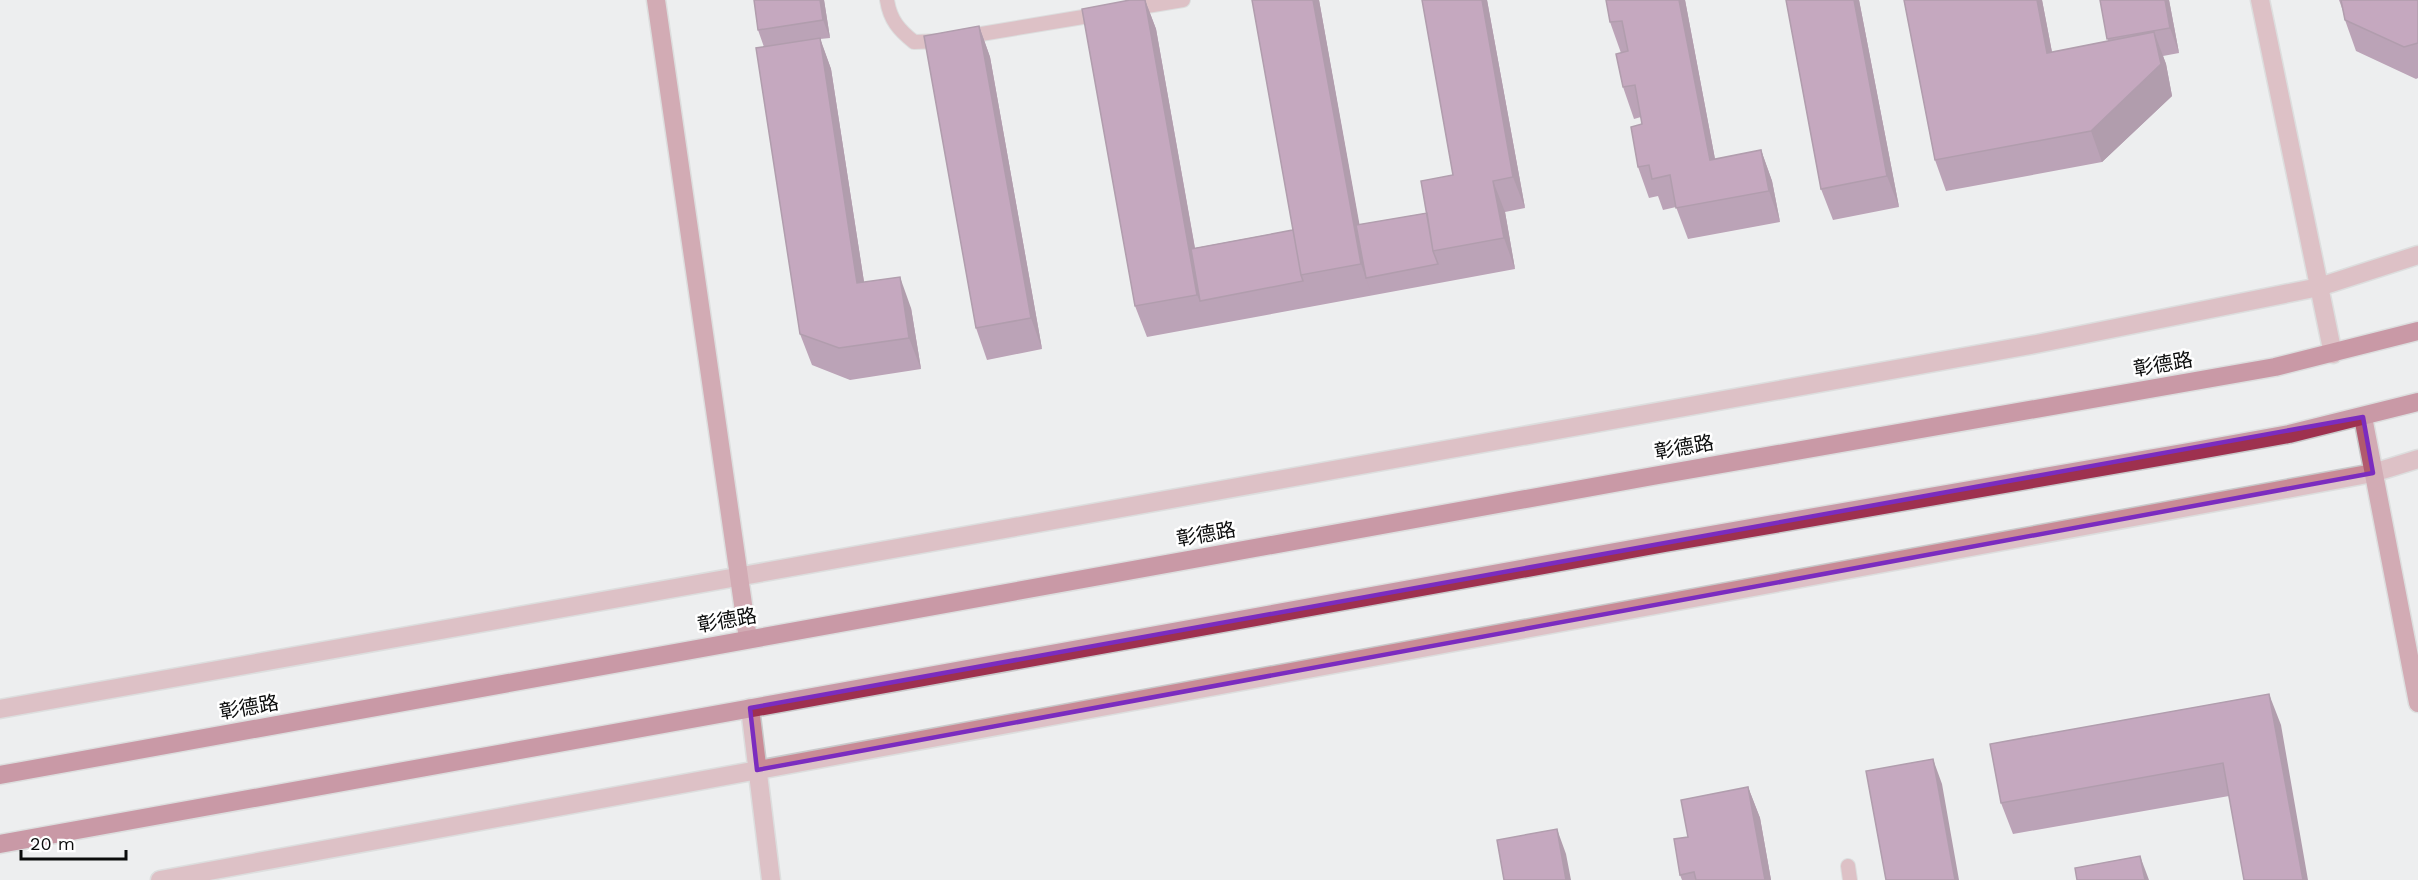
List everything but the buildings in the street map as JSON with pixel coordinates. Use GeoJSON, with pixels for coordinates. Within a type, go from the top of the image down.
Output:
{"type":"FeatureCollection","features":[{"type":"Feature","properties":{"kind":"main road","name":"彰德路"},"geometry":{"type":"LineString","coordinates":[[0,775],[1653,476],[2188,383],[2333,354],[2418,331]]}},
{"type":"Feature","properties":{"kind":"main road"},"geometry":{"type":"LineString","coordinates":[[0,844],[1665,543],[2289,434],[2418,402]]}},
{"type":"Feature","properties":{"kind":"street"},"geometry":{"type":"LineString","coordinates":[[656,0],[748,639]]}},
{"type":"Feature","properties":{"kind":"street"},"geometry":{"type":"LineString","coordinates":[[2260,0],[2333,354]]}},
{"type":"Feature","properties":{"kind":"street"},"geometry":{"type":"LineString","coordinates":[[0,709],[2036,344],[2319,287],[2418,255]]}},
{"type":"Feature","properties":{"kind":"street"},"geometry":{"type":"LineString","coordinates":[[2362,417],[2418,703]]}},
{"type":"Feature","properties":{"kind":"street"},"geometry":{"type":"LineString","coordinates":[[160,880],[2373,473],[2418,459]]}},
{"type":"Feature","properties":{"kind":"street"},"geometry":{"type":"LineString","coordinates":[[750,708],[771,880]]}},
{"type":"Feature","properties":{"kind":"lane"},"geometry":{"type":"LineString","coordinates":[[887,0],[890,15],[900,32],[914,42],[933,42],[1183,0]]}},
{"type":"Feature","properties":{"kind":"highlighted area"},"geometry":{"type":"Polygon","coordinates":[[[2363,417],[2373,473],[757,770],[750,708],[2363,417]]]}}]}
